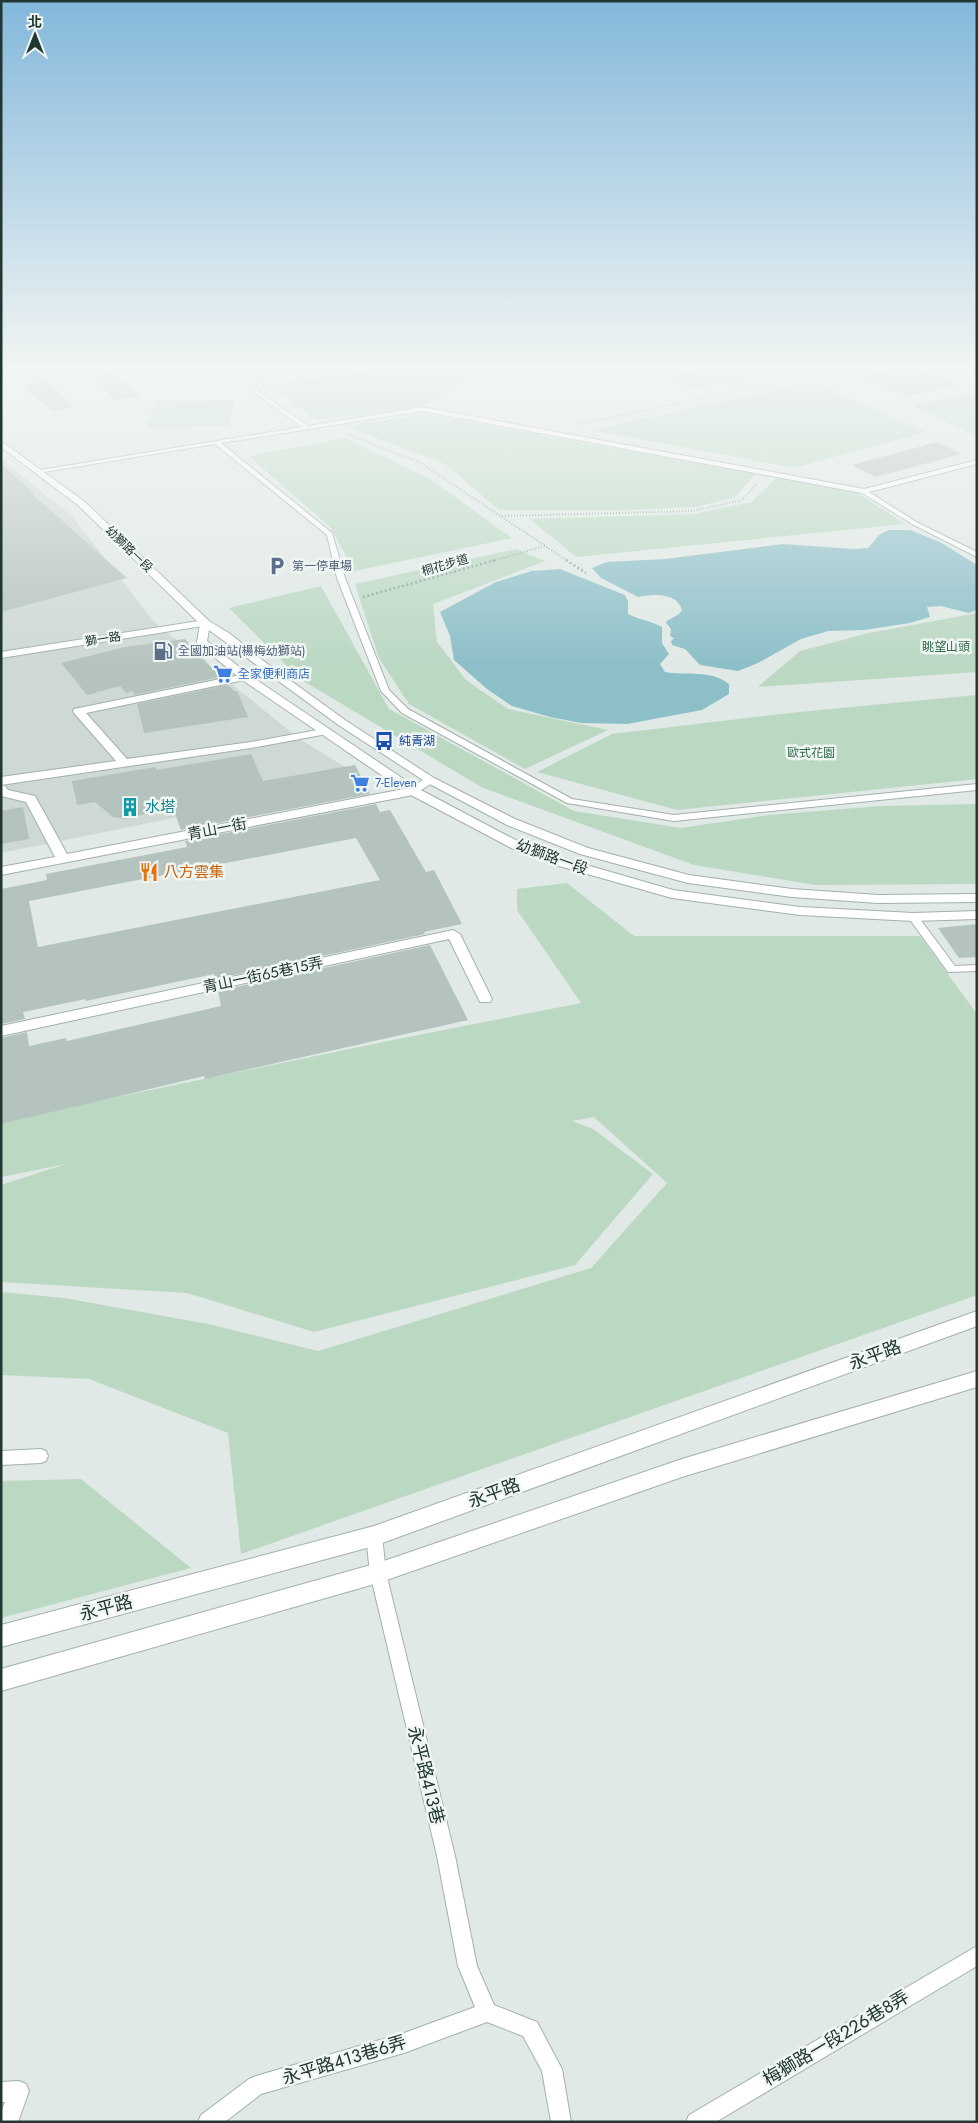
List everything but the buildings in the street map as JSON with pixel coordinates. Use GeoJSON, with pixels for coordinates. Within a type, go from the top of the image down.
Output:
{"type":"FeatureCollection","features":[{"type":"Feature","properties":{"kind":"street","name":"幼獅路一段"},"geometry":{"type":"LineString","coordinates":[[34,468],[82,504],[205,623],[225,635],[261,664],[341,722],[430,780],[511,822],[584,850],[688,879],[792,894],[878,899],[977,898]]}},
{"type":"Feature","properties":{"kind":"street","name":"幼獅路一段"},"geometry":{"type":"LineString","coordinates":[[205,623],[202,642],[245,677],[323,732],[413,791],[519,847],[564,863],[672,894],[800,911],[913,917],[977,914]]}},
{"type":"Feature","properties":{"kind":"street","name":"獅一路"},"geometry":{"type":"LineString","coordinates":[[1,655],[205,623]]}},
{"type":"Feature","properties":{"kind":"street"},"geometry":{"type":"LineString","coordinates":[[125,764],[78,711],[245,677]]}},
{"type":"Feature","properties":{"kind":"street"},"geometry":{"type":"LineString","coordinates":[[1,781],[125,764],[323,732]]}},
{"type":"Feature","properties":{"kind":"street","name":"青山一街"},"geometry":{"type":"LineString","coordinates":[[1,872],[413,791],[430,780]]}},
{"type":"Feature","properties":{"kind":"street"},"geometry":{"type":"LineString","coordinates":[[1,789],[3,793],[31,799],[63,859]]}},
{"type":"Feature","properties":{"kind":"street","name":"青山一街65巷15弄"},"geometry":{"type":"LineString","coordinates":[[1,1031],[453,934],[485,999]]}},
{"type":"Feature","properties":{"kind":"street","name":"永平路"},"geometry":{"type":"LineString","coordinates":[[1,1636],[374,1536],[977,1318]]}},
{"type":"Feature","properties":{"kind":"street"},"geometry":{"type":"LineString","coordinates":[[1,1680],[378,1573],[682,1468],[977,1379]]}},
{"type":"Feature","properties":{"kind":"lane"},"geometry":{"type":"LineString","coordinates":[[38,471],[56,468]]}},
{"type":"Feature","properties":{"kind":"lane"},"geometry":{"type":"LineString","coordinates":[[248,468],[330,534],[341,578],[385,691],[405,711],[570,801],[674,818],[977,787]]}},
{"type":"Feature","properties":{"kind":"lane"},"geometry":{"type":"LineString","coordinates":[[747,468],[864,491],[916,524],[977,555]]}},
{"type":"Feature","properties":{"kind":"lane"},"geometry":{"type":"LineString","coordinates":[[864,491],[953,468]]}},
{"type":"Feature","properties":{"kind":"lane"},"geometry":{"type":"LineString","coordinates":[[913,917],[952,970],[977,968]]}},
{"type":"Feature","properties":{"kind":"lane"},"geometry":{"type":"LineString","coordinates":[[1,1458],[41,1456]]}},
{"type":"Feature","properties":{"kind":"lane","name":"永平路413巷"},"geometry":{"type":"LineString","coordinates":[[374,1536],[378,1573],[446,1856],[468,1966],[487,2012]]}},
{"type":"Feature","properties":{"kind":"lane","name":"梅獅路一段226巷8弄"},"geometry":{"type":"LineString","coordinates":[[696,2122],[977,1955]]}},
{"type":"Feature","properties":{"kind":"lane"},"geometry":{"type":"LineString","coordinates":[[487,2012],[530,2029],[552,2069],[561,2122]]}},
{"type":"Feature","properties":{"kind":"lane","name":"永平路413巷6弄"},"geometry":{"type":"LineString","coordinates":[[208,2122],[256,2086],[404,2043],[487,2012]]}},
{"type":"Feature","properties":{"kind":"lane"},"geometry":{"type":"LineString","coordinates":[[1,2092],[19,2091],[8,2122]]}},
{"type":"Feature","properties":{"kind":"path"},"geometry":{"type":"LineString","coordinates":[[429,468],[586,573]]}},
{"type":"Feature","properties":{"kind":"path"},"geometry":{"type":"LineString","coordinates":[[500,516],[692,511],[742,500],[768,472]]}},
{"type":"Feature","properties":{"kind":"path","name":"桐花步道"},"geometry":{"type":"LineString","coordinates":[[350,601],[546,546]]}},
{"type":"Feature","properties":{"kind":"shaded area"},"geometry":{"type":"Polygon","coordinates":[[[1,468],[12,468],[73,517],[153,621],[301,740],[365,779],[1,853],[1,468]]]}},
{"type":"Feature","properties":{"kind":"green space"},"geometry":{"type":"Polygon","coordinates":[[[263,468],[407,468],[430,479],[512,538],[354,571],[331,528],[263,468]]]}},
{"type":"Feature","properties":{"kind":"green space"},"geometry":{"type":"Polygon","coordinates":[[[450,468],[723,468],[756,474],[735,497],[696,507],[629,510],[499,510],[450,468]]]}},
{"type":"Feature","properties":{"kind":"green space"},"geometry":{"type":"Polygon","coordinates":[[[776,478],[856,492],[905,524],[576,557],[530,519],[694,514],[751,502],[776,478]]]}},
{"type":"Feature","properties":{"kind":"green space"},"geometry":{"type":"Polygon","coordinates":[[[516,549],[545,561],[433,604],[437,642],[466,680],[508,709],[608,730],[525,769],[409,704],[379,658],[355,584],[516,549]]]}},
{"type":"Feature","properties":{"kind":"green space"},"geometry":{"type":"Polygon","coordinates":[[[321,586],[389,709],[574,811],[681,828],[769,815],[880,806],[977,804],[977,884],[816,885],[694,865],[483,788],[300,679],[229,608],[321,586]]]}},
{"type":"Feature","properties":{"kind":"green space","name":"眺望山頭"},"geometry":{"type":"Polygon","coordinates":[[[977,613],[977,672],[758,687],[800,651],[869,633],[977,613]]]}},
{"type":"Feature","properties":{"kind":"green space","name":"歐式花園"},"geometry":{"type":"Polygon","coordinates":[[[977,695],[977,779],[677,810],[537,772],[612,734],[799,712],[977,695]]]}},
{"type":"Feature","properties":{"kind":"green space"},"geometry":{"type":"Polygon","coordinates":[[[567,883],[634,936],[920,936],[977,1014],[977,1295],[241,1554],[228,1433],[89,1379],[1,1375],[1,1292],[64,1298],[208,1324],[318,1351],[591,1268],[667,1183],[594,1117],[572,1121],[593,1129],[653,1174],[575,1265],[314,1332],[187,1293],[1,1282],[1,1185],[66,1164],[1,1177],[1,1121],[581,1003],[517,910],[517,889],[567,883]]]}},
{"type":"Feature","properties":{"kind":"green space"},"geometry":{"type":"Polygon","coordinates":[[[81,1479],[191,1568],[1,1618],[1,1481],[81,1479]]]}},
{"type":"Feature","properties":{"kind":"water"},"geometry":{"type":"Polygon","coordinates":[[[889,530],[910,530],[940,542],[977,565],[977,610],[969,613],[941,606],[927,607],[930,617],[910,623],[864,630],[828,631],[801,639],[758,663],[738,671],[700,665],[685,649],[672,645],[671,641],[674,638],[670,636],[671,629],[666,623],[682,610],[675,600],[670,597],[657,595],[638,597],[601,578],[592,568],[607,562],[665,559],[783,544],[853,549],[868,548],[879,535],[889,530]]]}},
{"type":"Feature","properties":{"kind":"water"},"geometry":{"type":"Polygon","coordinates":[[[560,569],[625,595],[628,601],[628,614],[662,627],[662,643],[669,654],[660,664],[665,672],[714,676],[729,684],[729,694],[702,710],[627,724],[581,723],[550,717],[512,706],[487,689],[454,660],[450,636],[440,612],[496,582],[532,571],[560,569]]]}},
{"type":"Feature","properties":{"kind":"place","name":"第一停車場"},"geometry":{"type":"Point","coordinates":[277,566]}},
{"type":"Feature","properties":{"kind":"place","name":"全國加油站(楊梅幼獅站)"},"geometry":{"type":"Point","coordinates":[163,651]}},
{"type":"Feature","properties":{"kind":"place","name":"全家便利商店"},"geometry":{"type":"Point","coordinates":[223,674]}},
{"type":"Feature","properties":{"kind":"place","name":"純青湖"},"geometry":{"type":"Point","coordinates":[384,741]}},
{"type":"Feature","properties":{"kind":"place","name":"7-Eleven"},"geometry":{"type":"Point","coordinates":[360,783]}},
{"type":"Feature","properties":{"kind":"place","name":"水塔"},"geometry":{"type":"Point","coordinates":[130,807]}},
{"type":"Feature","properties":{"kind":"place","name":"八方雲集"},"geometry":{"type":"Point","coordinates":[149,872]}}]}
